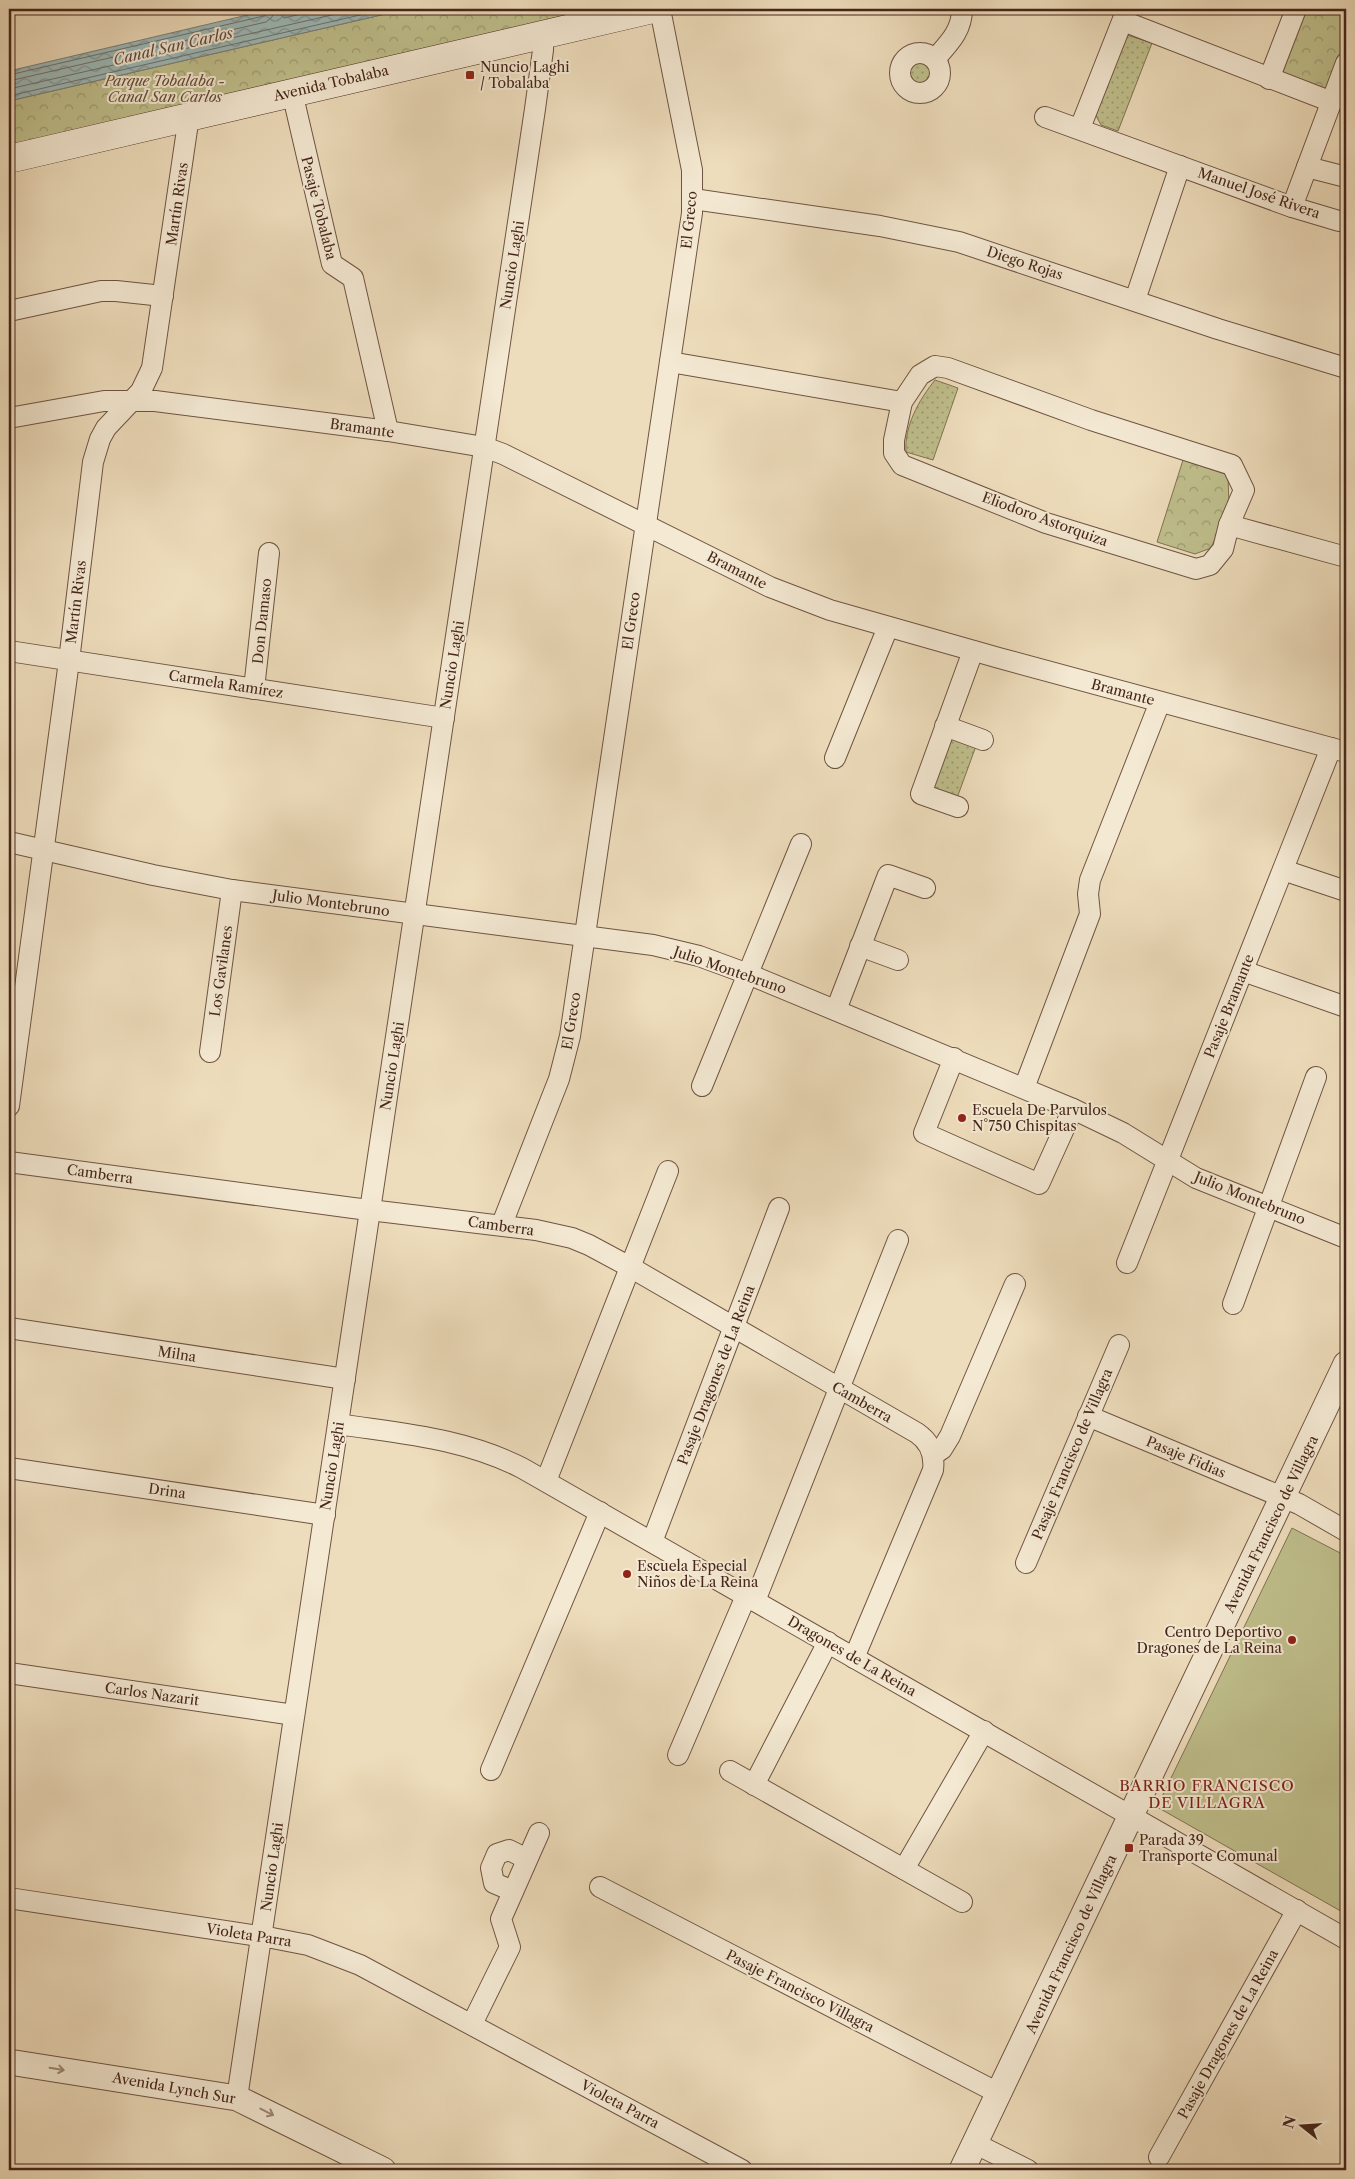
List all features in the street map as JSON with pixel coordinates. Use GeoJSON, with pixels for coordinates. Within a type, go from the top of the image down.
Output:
{"type":"FeatureCollection","features":[{"type":"Feature","properties":{"kind":"main road","name":"Avenida Tobalaba"},"geometry":{"type":"LineString","coordinates":[[9,159],[653,9]]}},
{"type":"Feature","properties":{"kind":"street","name":"El Greco"},"geometry":{"type":"LineString","coordinates":[[502,1224],[553,1096],[564,1061],[693,199],[692,170],[660,9]]}},
{"type":"Feature","properties":{"kind":"street"},"geometry":{"type":"LineString","coordinates":[[935,59],[958,31],[962,18],[962,9]]}},
{"type":"Feature","properties":{"kind":"street"},"geometry":{"type":"LineString","coordinates":[[1269,79],[1296,9]]}},
{"type":"Feature","properties":{"kind":"street"},"geometry":{"type":"LineString","coordinates":[[1080,128],[1125,15],[1269,79],[1332,102]]}},
{"type":"Feature","properties":{"kind":"street","name":"Nuncio Laghi"},"geometry":{"type":"LineString","coordinates":[[237,2098],[543,55],[542,34]]}},
{"type":"Feature","properties":{"kind":"street"},"geometry":{"type":"LineString","coordinates":[[1292,207],[1346,63]]}},
{"type":"Feature","properties":{"kind":"street","name":"Pasaje Tobalaba"},"geometry":{"type":"LineString","coordinates":[[292,92],[332,264],[353,278],[388,431]]}},
{"type":"Feature","properties":{"kind":"street","name":"Martín Rivas"},"geometry":{"type":"LineString","coordinates":[[9,1106],[96,450],[106,428],[133,400],[147,381],[152,368],[189,116]]}},
{"type":"Feature","properties":{"kind":"street","name":"Manuel José Rivera"},"geometry":{"type":"LineString","coordinates":[[1045,116],[1292,207],[1339,220]]}},
{"type":"Feature","properties":{"kind":"street","name":"Manuel José Rivera"},"geometry":{"type":"LineString","coordinates":[[1135,300],[1180,166]]}},
{"type":"Feature","properties":{"kind":"street"},"geometry":{"type":"LineString","coordinates":[[1307,167],[1346,178]]}},
{"type":"Feature","properties":{"kind":"street","name":"Diego Rojas"},"geometry":{"type":"LineString","coordinates":[[693,199],[935,236],[984,249],[1218,329],[1346,368]]}},
{"type":"Feature","properties":{"kind":"street"},"geometry":{"type":"LineString","coordinates":[[9,311],[101,292],[116,291],[163,296]]}},
{"type":"Feature","properties":{"kind":"street"},"geometry":{"type":"LineString","coordinates":[[670,362],[902,402]]}},
{"type":"Feature","properties":{"kind":"street","name":"Eliodoro Astorquiza"},"geometry":{"type":"LineString","coordinates":[[935,366],[948,368],[1091,420],[1232,465],[1244,490],[1229,525],[1223,549],[1210,565],[1196,569],[1046,523],[902,465],[894,453],[894,440],[902,402],[920,375],[935,366]]}},
{"type":"Feature","properties":{"kind":"street","name":"Bramante"},"geometry":{"type":"LineString","coordinates":[[9,418],[77,404],[133,400],[388,431],[484,447],[502,454],[800,600],[973,651],[1339,750]]}},
{"type":"Feature","properties":{"kind":"street"},"geometry":{"type":"LineString","coordinates":[[1229,525],[1346,557]]}},
{"type":"Feature","properties":{"kind":"street","name":"Don Damaso"},"geometry":{"type":"LineString","coordinates":[[254,689],[269,553]]}},
{"type":"Feature","properties":{"kind":"street"},"geometry":{"type":"LineString","coordinates":[[835,758],[888,627]]}},
{"type":"Feature","properties":{"kind":"street","name":"Carmela Ramírez"},"geometry":{"type":"LineString","coordinates":[[9,651],[444,718]]}},
{"type":"Feature","properties":{"kind":"street"},"geometry":{"type":"LineString","coordinates":[[958,807],[921,794],[973,651]]}},
{"type":"Feature","properties":{"kind":"street"},"geometry":{"type":"LineString","coordinates":[[1024,1088],[1090,914],[1088,894],[1090,880],[1160,702]]}},
{"type":"Feature","properties":{"kind":"street"},"geometry":{"type":"LineString","coordinates":[[945,726],[983,740]]}},
{"type":"Feature","properties":{"kind":"street","name":"Pasaje Bramante"},"geometry":{"type":"LineString","coordinates":[[1127,1263],[1283,870],[1339,750]]}},
{"type":"Feature","properties":{"kind":"street","name":"Julio Montebruno"},"geometry":{"type":"LineString","coordinates":[[9,842],[153,875],[232,890],[673,949],[748,974],[1024,1088],[1123,1133],[1167,1161],[1216,1187],[1269,1206],[1346,1238]]}},
{"type":"Feature","properties":{"kind":"street"},"geometry":{"type":"LineString","coordinates":[[702,1086],[801,844]]}},
{"type":"Feature","properties":{"kind":"street"},"geometry":{"type":"LineString","coordinates":[[1283,870],[1346,891]]}},
{"type":"Feature","properties":{"kind":"street"},"geometry":{"type":"LineString","coordinates":[[836,1010],[888,875],[924,888]]}},
{"type":"Feature","properties":{"kind":"street","name":"Los Gavilanes"},"geometry":{"type":"LineString","coordinates":[[210,1052],[232,890]]}},
{"type":"Feature","properties":{"kind":"street"},"geometry":{"type":"LineString","coordinates":[[860,946],[898,960]]}},
{"type":"Feature","properties":{"kind":"street"},"geometry":{"type":"LineString","coordinates":[[1242,971],[1346,1007]]}},
{"type":"Feature","properties":{"kind":"street"},"geometry":{"type":"LineString","coordinates":[[954,1058],[924,1133],[1039,1184],[1072,1109]]}},
{"type":"Feature","properties":{"kind":"street"},"geometry":{"type":"LineString","coordinates":[[1233,1304],[1316,1078]]}},
{"type":"Feature","properties":{"kind":"street","name":"Camberra"},"geometry":{"type":"LineString","coordinates":[[9,1162],[370,1210],[502,1224],[572,1238],[630,1267],[923,1437],[928,1442],[933,1456]]}},
{"type":"Feature","properties":{"kind":"street"},"geometry":{"type":"LineString","coordinates":[[546,1481],[668,1171]]}},
{"type":"Feature","properties":{"kind":"street","name":"Pasaje Dragones de La Reina"},"geometry":{"type":"LineString","coordinates":[[652,1542],[779,1208]]}},
{"type":"Feature","properties":{"kind":"street"},"geometry":{"type":"LineString","coordinates":[[678,1755],[751,1598],[839,1389],[898,1240]]}},
{"type":"Feature","properties":{"kind":"street"},"geometry":{"type":"LineString","coordinates":[[854,1658],[930,1477],[934,1463],[933,1456],[947,1443],[1015,1284]]}},
{"type":"Feature","properties":{"kind":"street","name":"Milna"},"geometry":{"type":"LineString","coordinates":[[9,1328],[345,1379]]}},
{"type":"Feature","properties":{"kind":"street","name":"Pasaje Francisco de Villagra"},"geometry":{"type":"LineString","coordinates":[[1026,1563],[1119,1345]]}},
{"type":"Feature","properties":{"kind":"street","name":"Avenida Francisco de Villagra"},"geometry":{"type":"LineString","coordinates":[[962,2170],[1284,1498],[1346,1364]]}},
{"type":"Feature","properties":{"kind":"street","name":"Pasaje Fidias"},"geometry":{"type":"LineString","coordinates":[[1088,1416],[1299,1504],[1346,1531]]}},
{"type":"Feature","properties":{"kind":"street","name":"Dragones de La Reina"},"geometry":{"type":"LineString","coordinates":[[338,1424],[458,1443],[504,1458],[1346,1938]]}},
{"type":"Feature","properties":{"kind":"street","name":"Drina"},"geometry":{"type":"LineString","coordinates":[[9,1468],[325,1515]]}},
{"type":"Feature","properties":{"kind":"street"},"geometry":{"type":"LineString","coordinates":[[491,1770],[600,1512]]}},
{"type":"Feature","properties":{"kind":"street"},"geometry":{"type":"LineString","coordinates":[[754,1785],[828,1642]]}},
{"type":"Feature","properties":{"kind":"street","name":"Carlos Nazarit"},"geometry":{"type":"LineString","coordinates":[[9,1673],[294,1715]]}},
{"type":"Feature","properties":{"kind":"street"},"geometry":{"type":"LineString","coordinates":[[904,1869],[984,1732]]}},
{"type":"Feature","properties":{"kind":"street"},"geometry":{"type":"LineString","coordinates":[[730,1771],[962,1902]]}},
{"type":"Feature","properties":{"kind":"street"},"geometry":{"type":"LineString","coordinates":[[472,2024],[510,1947],[501,1919],[539,1833]]}},
{"type":"Feature","properties":{"kind":"street"},"geometry":{"type":"LineString","coordinates":[[513,1891],[494,1883],[491,1868],[497,1854],[509,1850],[527,1859]]}},
{"type":"Feature","properties":{"kind":"street","name":"Pasaje Francisco Villagra"},"geometry":{"type":"LineString","coordinates":[[600,1887],[1000,2094]]}},
{"type":"Feature","properties":{"kind":"street","name":"Violeta Parra"},"geometry":{"type":"LineString","coordinates":[[9,1898],[261,1937],[308,1946],[344,1957],[742,2170]]}},
{"type":"Feature","properties":{"kind":"street","name":"Pasaje Dragones de La Reina"},"geometry":{"type":"LineString","coordinates":[[1159,2157],[1297,1910]]}},
{"type":"Feature","properties":{"kind":"street","name":"Avenida Lynch Sur"},"geometry":{"type":"LineString","coordinates":[[9,2062],[237,2098],[383,2170]]}},
{"type":"Feature","properties":{"kind":"street"},"geometry":{"type":"LineString","coordinates":[[976,2144],[1028,2170]]}},
{"type":"Feature","properties":{"kind":"green space","name":"Parque Tobalaba - Canal San Carlos"},"geometry":{"type":"Polygon","coordinates":[[[407,9],[612,9],[9,148],[9,101],[407,9]]]}},
{"type":"Feature","properties":{"kind":"green space"},"geometry":{"type":"Polygon","coordinates":[[[1301,9],[1346,9],[1346,47],[1327,94],[1280,77],[1301,9]]]}},
{"type":"Feature","properties":{"kind":"green space"},"geometry":{"type":"Polygon","coordinates":[[[1124,34],[1152,43],[1118,131],[1101,125],[1093,110],[1124,34]]]}},
{"type":"Feature","properties":{"kind":"green space"},"geometry":{"type":"Polygon","coordinates":[[[921,57],[932,61],[936,72],[932,83],[921,87],[910,83],[906,72],[910,61],[921,57]]]}},
{"type":"Feature","properties":{"kind":"green space"},"geometry":{"type":"Polygon","coordinates":[[[935,380],[958,388],[933,460],[906,452],[906,442],[907,433],[914,414],[923,396],[935,380]]]}},
{"type":"Feature","properties":{"kind":"green space"},"geometry":{"type":"Polygon","coordinates":[[[1183,460],[1228,475],[1229,505],[1211,548],[1195,554],[1157,542],[1183,460]]]}},
{"type":"Feature","properties":{"kind":"green space"},"geometry":{"type":"Polygon","coordinates":[[[947,736],[976,746],[957,798],[928,787],[947,736]]]}},
{"type":"Feature","properties":{"kind":"green space","name":"Centro Deportivo Dragones de La Reina"},"geometry":{"type":"Polygon","coordinates":[[[1292,1528],[1346,1556],[1346,1914],[1157,1807],[1292,1528]]]}},
{"type":"Feature","properties":{"kind":"water","name":"Canal San Carlos"},"geometry":{"type":"Polygon","coordinates":[[[273,9],[407,9],[9,101],[9,71],[273,9]]]}},
{"type":"Feature","properties":{"kind":"place","name":"Nuncio Laghi / Tobalaba"},"geometry":{"type":"Point","coordinates":[470,75]}},
{"type":"Feature","properties":{"kind":"place","name":"Escuela De Parvulos N°750 Chispitas"},"geometry":{"type":"Point","coordinates":[962,1118]}},
{"type":"Feature","properties":{"kind":"place","name":"Escuela Especial Niños de La Reina"},"geometry":{"type":"Point","coordinates":[627,1574]}},
{"type":"Feature","properties":{"kind":"place","name":"Centro Deportivo Dragones de La Reina"},"geometry":{"type":"Point","coordinates":[1292,1640]}},
{"type":"Feature","properties":{"kind":"place","name":"Parada 39 Transporte Comunal"},"geometry":{"type":"Point","coordinates":[1129,1848]}},
{"type":"Feature","properties":{"kind":"district","name":"BARRIO FRANCISCO DE VILLAGRA"},"geometry":{"type":"Point","coordinates":[1207,1794]}}]}
